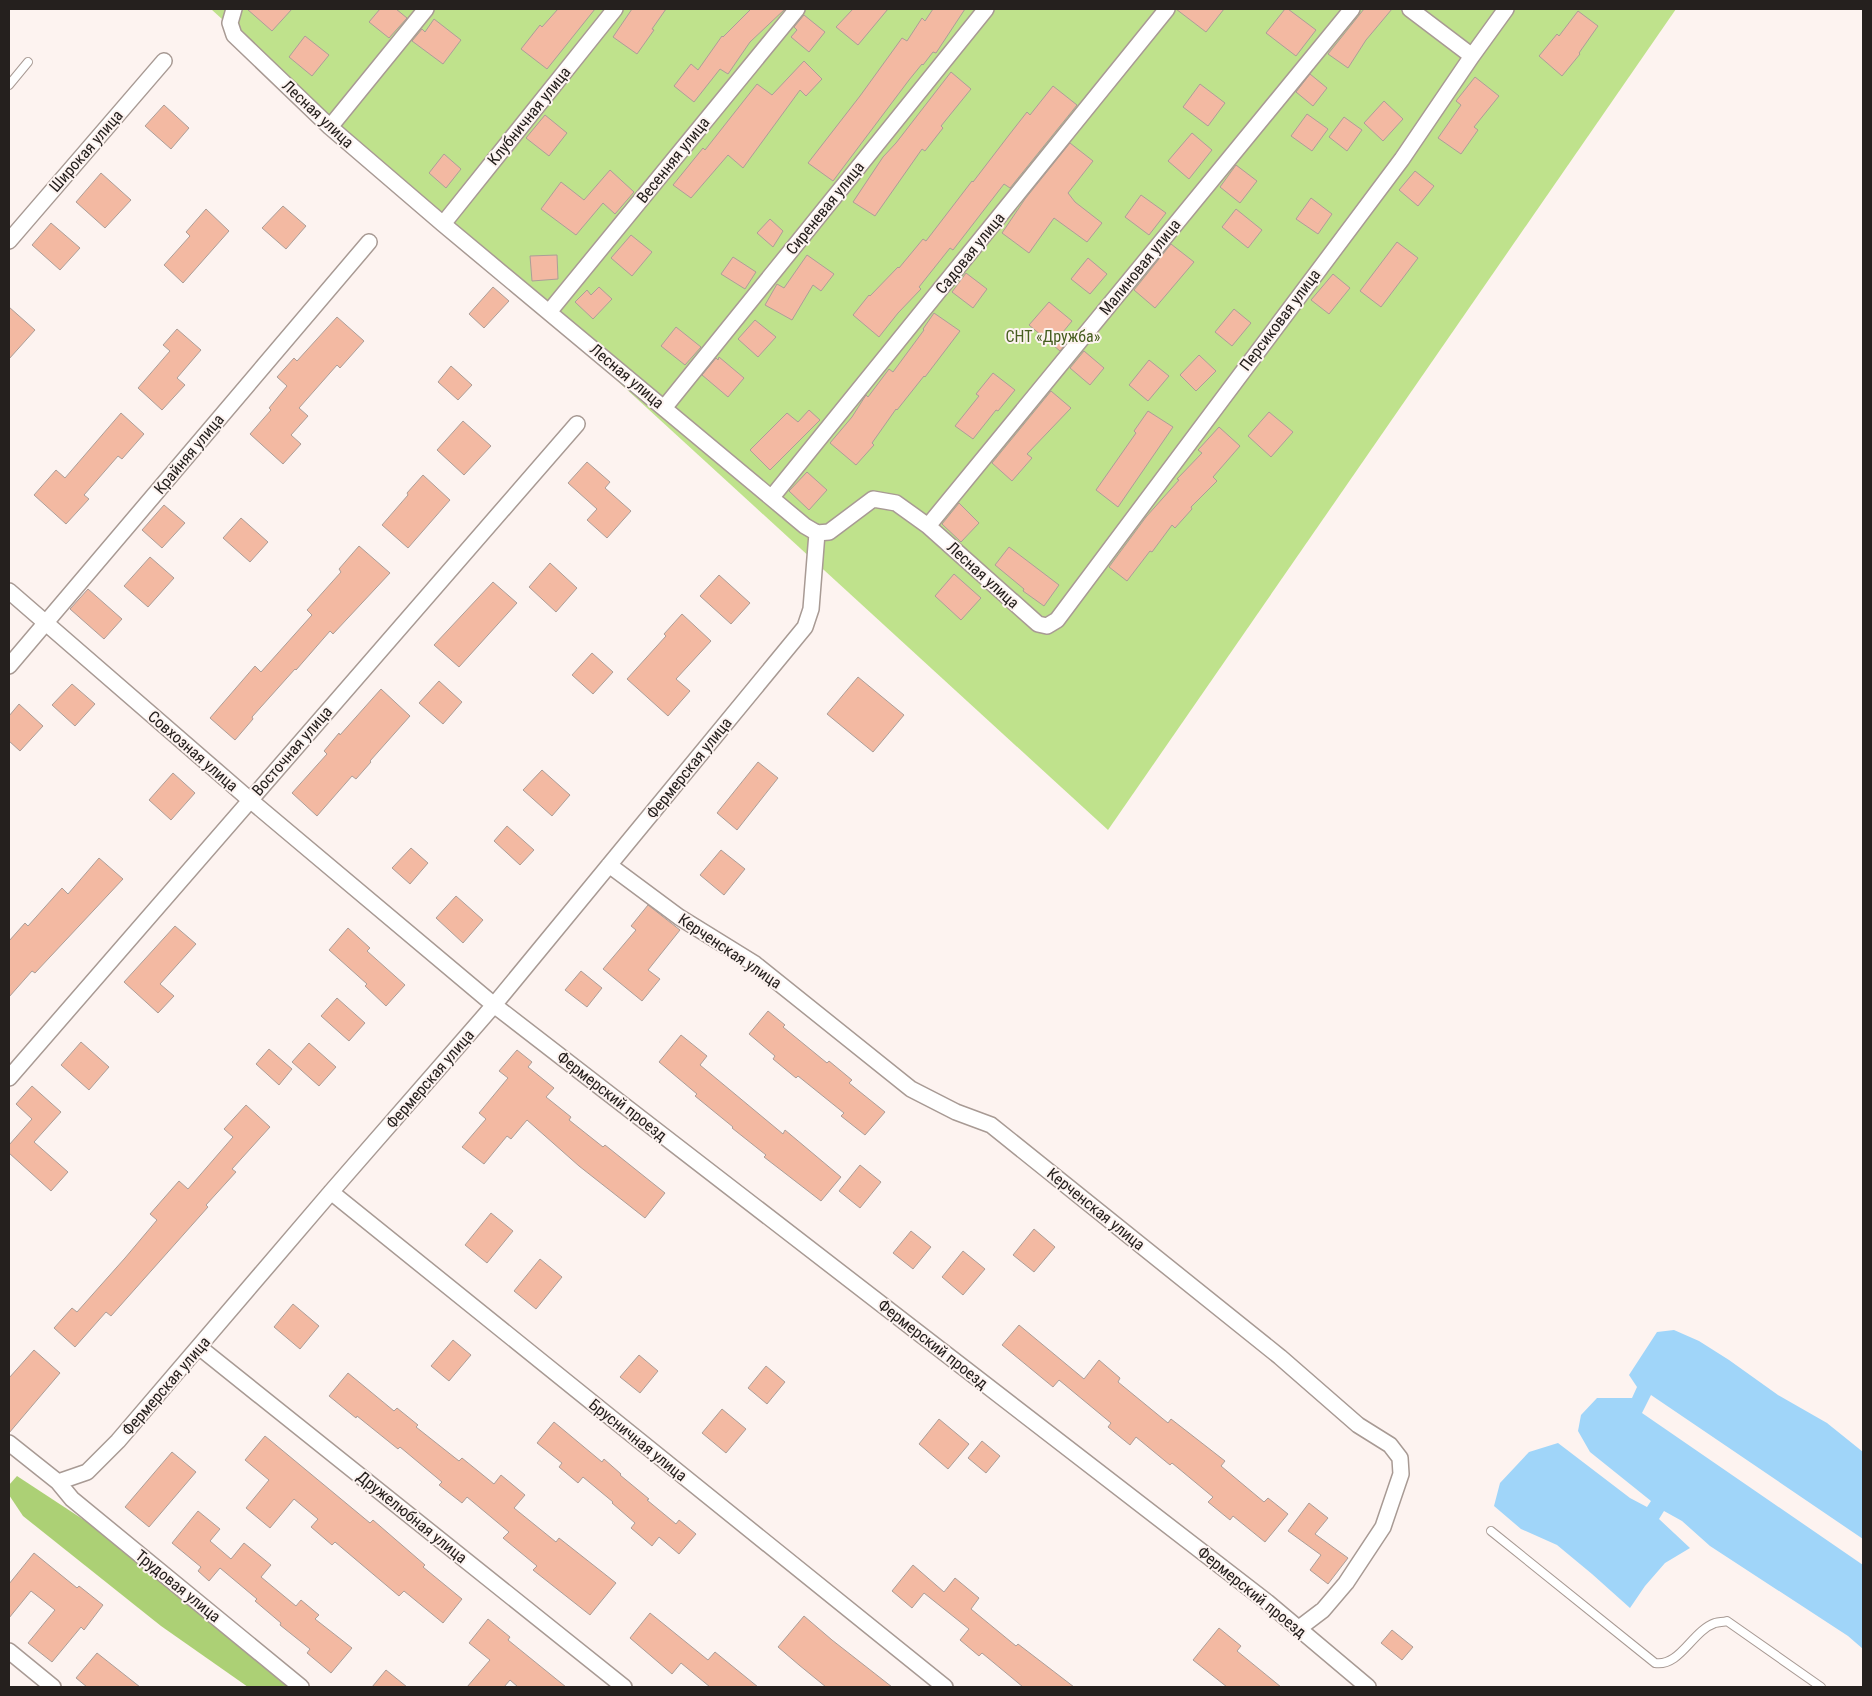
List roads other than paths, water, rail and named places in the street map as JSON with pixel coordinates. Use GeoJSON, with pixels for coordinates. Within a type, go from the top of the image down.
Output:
{"type":"FeatureCollection","features":[{"type":"Feature","properties":{"kind":"street"},"geometry":{"type":"LineString","coordinates":[[330,127],[426,9]]}},
{"type":"Feature","properties":{"kind":"street","name":"Клубничная улица"},"geometry":{"type":"LineString","coordinates":[[443,224],[615,9]]}},
{"type":"Feature","properties":{"kind":"street","name":"Весенняя улица"},"geometry":{"type":"LineString","coordinates":[[550,312],[797,9]]}},
{"type":"Feature","properties":{"kind":"street","name":"Сиреневая улица"},"geometry":{"type":"LineString","coordinates":[[664,408],[986,9]]}},
{"type":"Feature","properties":{"kind":"street","name":"Садовая улица"},"geometry":{"type":"LineString","coordinates":[[772,497],[1167,9]]}},
{"type":"Feature","properties":{"kind":"street","name":"Малиновая улица"},"geometry":{"type":"LineString","coordinates":[[928,526],[1352,9]]}},
{"type":"Feature","properties":{"kind":"street"},"geometry":{"type":"LineString","coordinates":[[1410,9],[1472,56]]}},
{"type":"Feature","properties":{"kind":"street","name":"Персиковая улица"},"geometry":{"type":"LineString","coordinates":[[1047,626],[1057,620],[1402,159],[1506,9]]}},
{"type":"Feature","properties":{"kind":"street","name":"Лесная улица"},"geometry":{"type":"LineString","coordinates":[[232,16],[234,35],[330,127],[443,224],[805,526],[817,533],[828,532],[873,499],[896,503],[928,526],[1038,624],[1047,626]]}},
{"type":"Feature","properties":{"kind":"street","name":"Широкая улица"},"geometry":{"type":"LineString","coordinates":[[9,240],[164,61]]}},
{"type":"Feature","properties":{"kind":"street","name":"Крайняя улица"},"geometry":{"type":"LineString","coordinates":[[9,666],[369,242]]}},
{"type":"Feature","properties":{"kind":"street","name":"Восточная улица"},"geometry":{"type":"LineString","coordinates":[[9,1078],[577,424]]}},
{"type":"Feature","properties":{"kind":"street","name":"Фермерская улица"},"geometry":{"type":"LineString","coordinates":[[58,1482],[87,1472],[118,1441],[494,1005],[805,627],[811,608],[817,533]]}},
{"type":"Feature","properties":{"kind":"street","name":"Совхозная улица"},"geometry":{"type":"LineString","coordinates":[[9,591],[250,800],[494,1005]]}},
{"type":"Feature","properties":{"kind":"street","name":"Керченская улица"},"geometry":{"type":"LineString","coordinates":[[609,865],[679,917],[755,964],[911,1089],[956,1112],[991,1125],[1280,1357],[1358,1425],[1390,1445],[1400,1458],[1401,1474],[1383,1528],[1346,1583],[1322,1610],[1298,1629]]}},
{"type":"Feature","properties":{"kind":"street","name":"Фермерский проезд"},"geometry":{"type":"LineString","coordinates":[[494,1005],[1259,1596],[1368,1687]]}},
{"type":"Feature","properties":{"kind":"street","name":"Брусничная улица"},"geometry":{"type":"LineString","coordinates":[[331,1192],[945,1687]]}},
{"type":"Feature","properties":{"kind":"street","name":"Дружелюбная улица"},"geometry":{"type":"LineString","coordinates":[[199,1347],[624,1687]]}},
{"type":"Feature","properties":{"kind":"street"},"geometry":{"type":"LineString","coordinates":[[10,1445],[58,1482]]}},
{"type":"Feature","properties":{"kind":"street","name":"Трудовая улица"},"geometry":{"type":"LineString","coordinates":[[58,1482],[72,1499],[301,1687]]}},
{"type":"Feature","properties":{"kind":"street"},"geometry":{"type":"LineString","coordinates":[[9,1652],[53,1687]]}},
{"type":"Feature","properties":{"kind":"lane"},"geometry":{"type":"LineString","coordinates":[[9,85],[28,62]]}},
{"type":"Feature","properties":{"kind":"lane"},"geometry":{"type":"LineString","coordinates":[[1492,1531],[1655,1663],[1664,1664],[1670,1662],[1701,1632],[1715,1623],[1727,1621],[1821,1687]]}},
{"type":"Feature","properties":{"kind":"water"},"geometry":{"type":"Polygon","coordinates":[[[1674,1330],[1699,1341],[1778,1395],[1827,1423],[1863,1452],[1863,1539],[1651,1395],[1642,1413],[1863,1565],[1863,1649],[1848,1636],[1710,1546],[1682,1521],[1664,1511],[1659,1519],[1690,1548],[1665,1563],[1645,1586],[1630,1608],[1557,1545],[1521,1529],[1494,1506],[1500,1483],[1529,1452],[1558,1443],[1630,1498],[1647,1507],[1651,1501],[1590,1452],[1578,1431],[1581,1415],[1597,1398],[1632,1398],[1637,1387],[1629,1375],[1657,1332],[1674,1330]]]}},
{"type":"Feature","properties":{"kind":"park label","name":"СНТ «Дружба»"},"geometry":{"type":"Point","coordinates":[1053,336]}}]}
